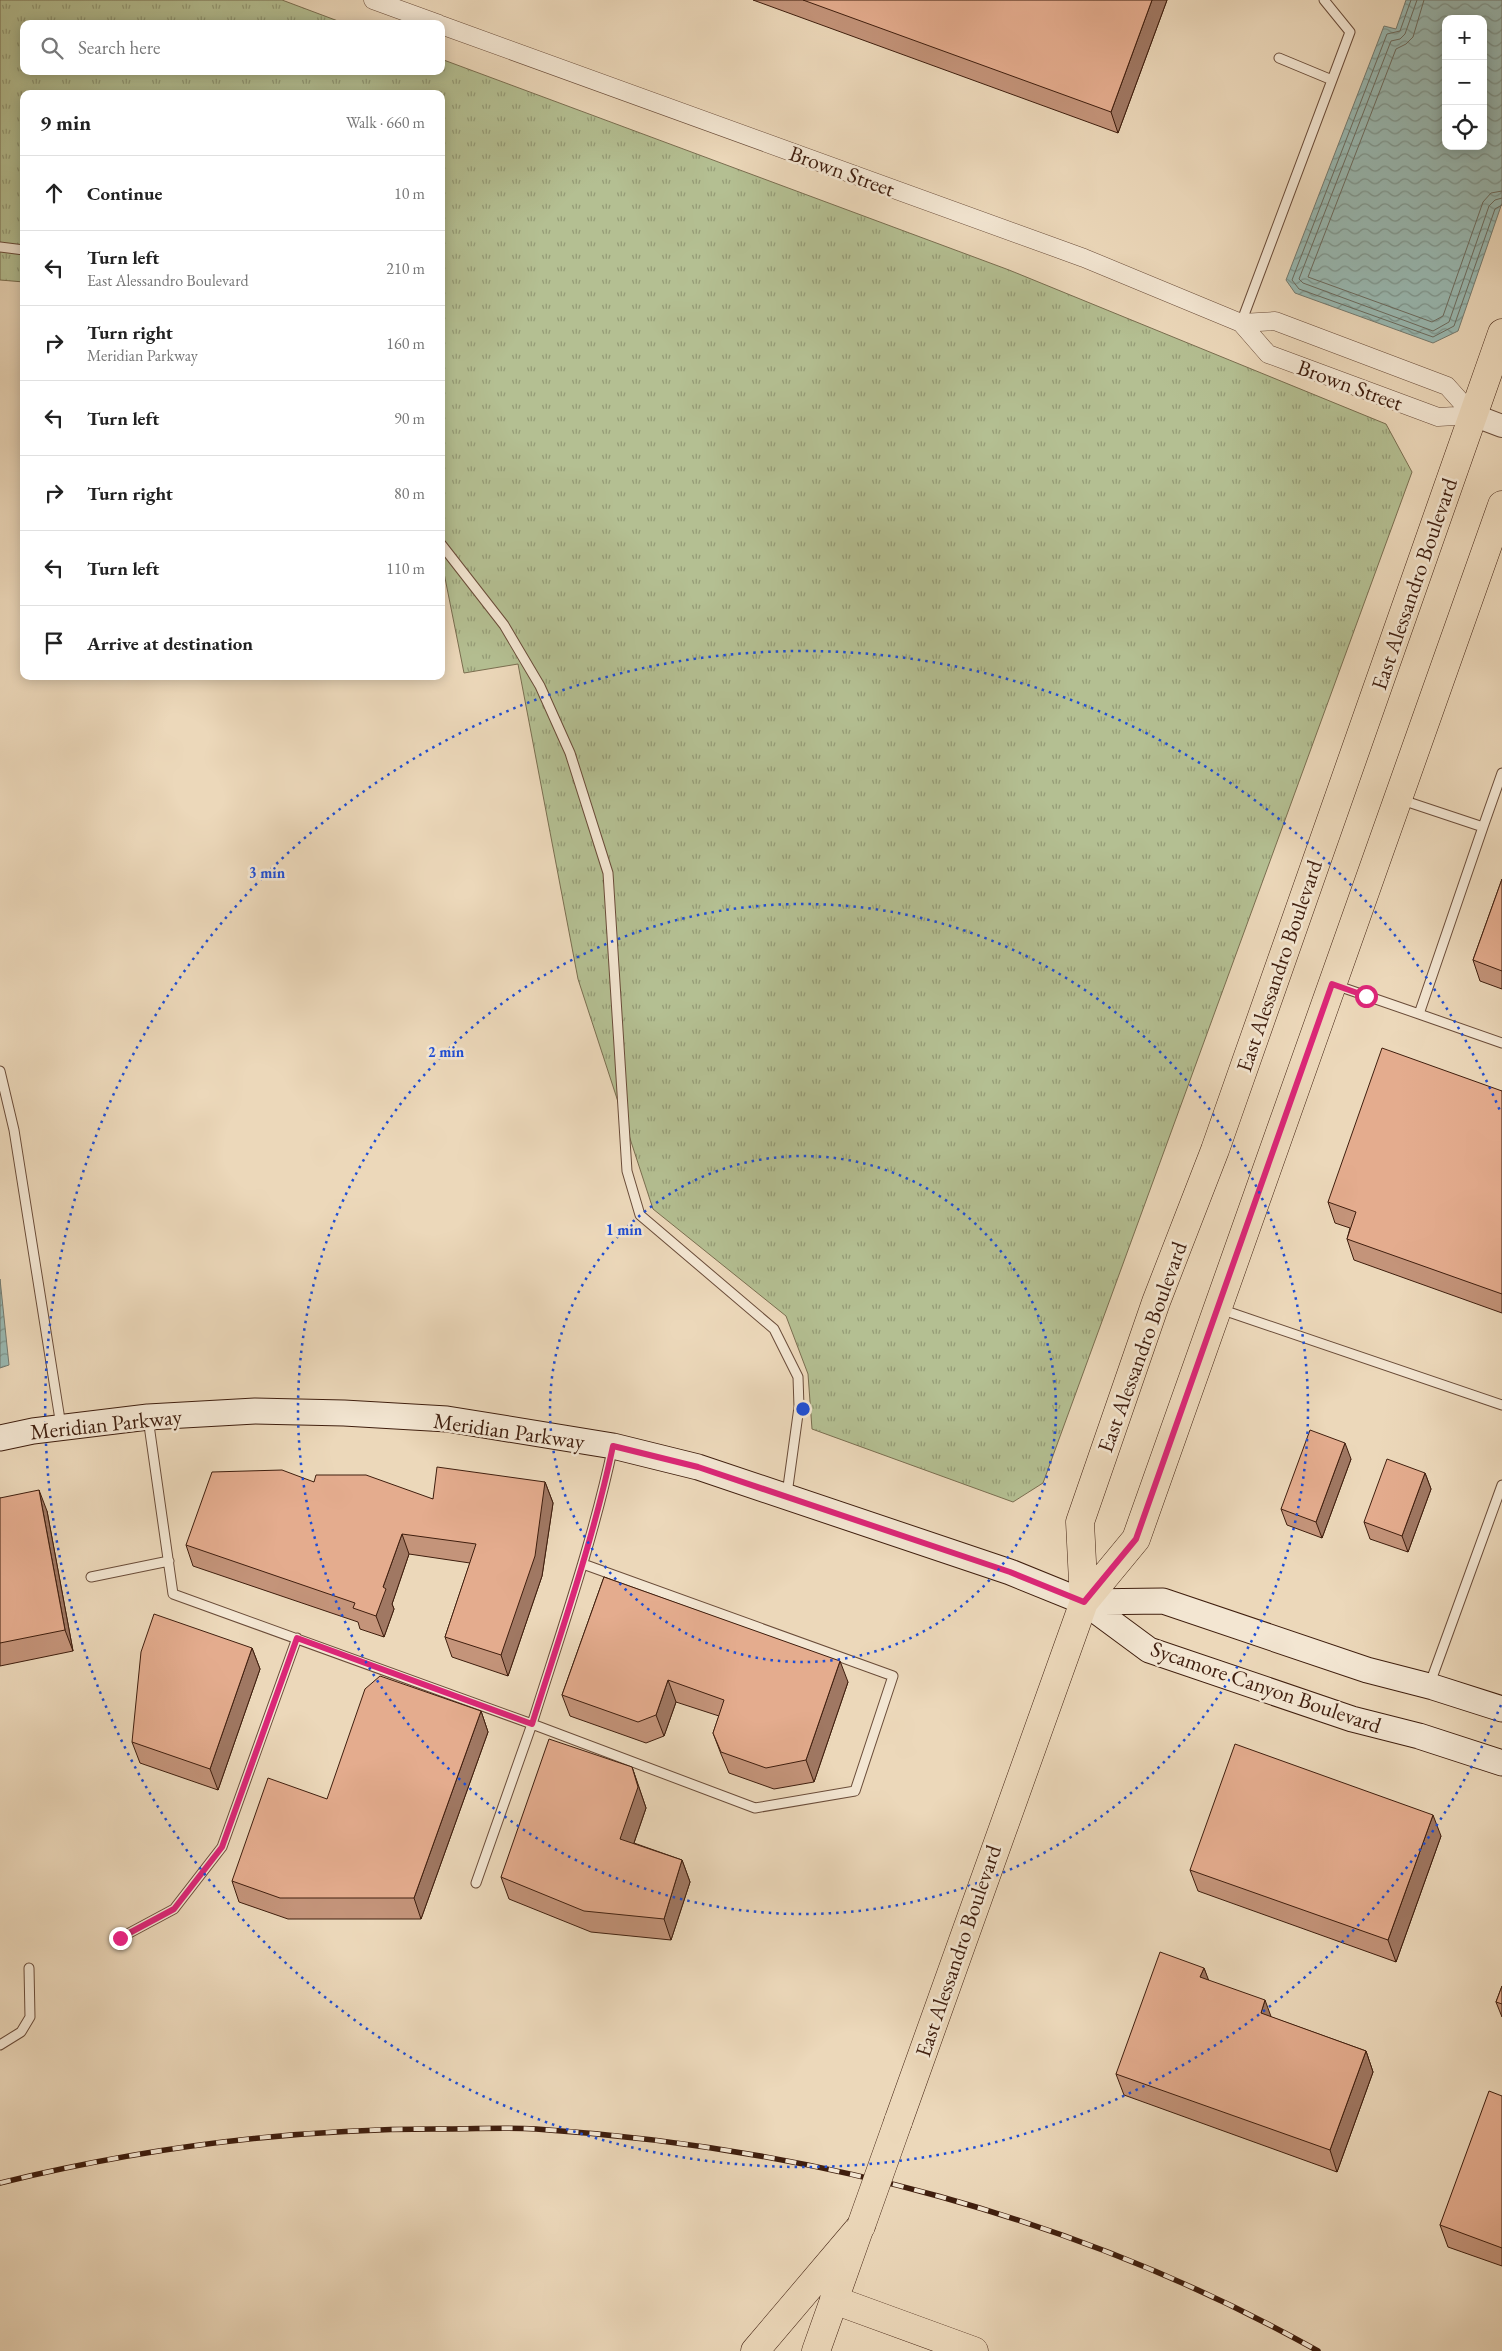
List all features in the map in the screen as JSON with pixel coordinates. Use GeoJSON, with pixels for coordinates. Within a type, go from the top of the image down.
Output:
{"type":"FeatureCollection","features":[{"type":"Feature","properties":{"kind":"main road","name":"East Alessandro Boulevard"},"geometry":{"type":"LineString","coordinates":[[1084,1602],[1080,1522],[1154,1309],[1215,1150],[1502,333]]}},
{"type":"Feature","properties":{"kind":"main road","name":"East Alessandro Boulevard"},"geometry":{"type":"LineString","coordinates":[[819,2344],[1084,1602],[1136,1539],[1502,505]]}},
{"type":"Feature","properties":{"kind":"main road","name":"Meridian Parkway"},"geometry":{"type":"LineString","coordinates":[[0,1438],[148,1417],[255,1411],[344,1413],[447,1419],[613,1446],[698,1467],[1010,1572],[1084,1602]]}},
{"type":"Feature","properties":{"kind":"main road"},"geometry":{"type":"LineString","coordinates":[[1084,1602],[1163,1601],[1367,1670],[1429,1686],[1502,1709]]}},
{"type":"Feature","properties":{"kind":"main road","name":"Sycamore Canyon Boulevard"},"geometry":{"type":"LineString","coordinates":[[1084,1602],[1149,1650],[1352,1719],[1418,1736],[1502,1763]]}},
{"type":"Feature","properties":{"kind":"main road"},"geometry":{"type":"LineString","coordinates":[[755,2351],[861,2226]]}},
{"type":"Feature","properties":{"kind":"main road"},"geometry":{"type":"LineString","coordinates":[[834,2300],[974,2351]]}},
{"type":"Feature","properties":{"kind":"street","name":"Brown Street"},"geometry":{"type":"LineString","coordinates":[[376,0],[429,20]]}},
{"type":"Feature","properties":{"kind":"street","name":"Brown Street"},"geometry":{"type":"LineString","coordinates":[[445,26],[1084,258],[1241,323],[1275,322],[1447,386],[1473,415]]}},
{"type":"Feature","properties":{"kind":"street","name":"Brown Street"},"geometry":{"type":"LineString","coordinates":[[1241,323],[1268,354],[1438,417],[1473,415],[1502,426]]}},
{"type":"Feature","properties":{"kind":"lane"},"geometry":{"type":"LineString","coordinates":[[1241,323],[1350,32],[1324,0]]}},
{"type":"Feature","properties":{"kind":"lane"},"geometry":{"type":"LineString","coordinates":[[1279,58],[1332,80]]}},
{"type":"Feature","properties":{"kind":"lane"},"geometry":{"type":"LineString","coordinates":[[0,247],[20,250]]}},
{"type":"Feature","properties":{"kind":"lane"},"geometry":{"type":"LineString","coordinates":[[445,549],[504,625],[540,686],[570,753],[608,873],[627,1170],[640,1215],[774,1328],[798,1377],[799,1407],[786,1497]]}},
{"type":"Feature","properties":{"kind":"lane"},"geometry":{"type":"LineString","coordinates":[[1419,1014],[1482,827],[1500,785],[1502,773]]}},
{"type":"Feature","properties":{"kind":"lane"},"geometry":{"type":"LineString","coordinates":[[1398,799],[1482,827]]}},
{"type":"Feature","properties":{"kind":"lane"},"geometry":{"type":"LineString","coordinates":[[1332,984],[1502,1043]]}},
{"type":"Feature","properties":{"kind":"lane"},"geometry":{"type":"LineString","coordinates":[[0,1071],[14,1130],[62,1428]]}},
{"type":"Feature","properties":{"kind":"lane"},"geometry":{"type":"LineString","coordinates":[[1218,1308],[1502,1405]]}},
{"type":"Feature","properties":{"kind":"lane"},"geometry":{"type":"LineString","coordinates":[[148,1417],[174,1594],[532,1724],[755,1808],[855,1792],[893,1676],[582,1564]]}},
{"type":"Feature","properties":{"kind":"lane"},"geometry":{"type":"LineString","coordinates":[[476,1883],[532,1724],[602,1497],[613,1446]]}},
{"type":"Feature","properties":{"kind":"lane"},"geometry":{"type":"LineString","coordinates":[[1429,1686],[1502,1485]]}},
{"type":"Feature","properties":{"kind":"lane"},"geometry":{"type":"LineString","coordinates":[[91,1577],[169,1561]]}},
{"type":"Feature","properties":{"kind":"lane"},"geometry":{"type":"LineString","coordinates":[[120,1938],[174,1909],[222,1847],[297,1638]]}},
{"type":"Feature","properties":{"kind":"lane"},"geometry":{"type":"LineString","coordinates":[[0,2045],[21,2032],[30,2017],[30,1968]]}},
{"type":"Feature","properties":{"kind":"green space"},"geometry":{"type":"Polygon","coordinates":[[[0,0],[282,0],[335,20],[20,20],[20,75],[445,75],[445,60],[1009,270],[1386,424],[1412,472],[1043,1483],[1013,1502],[812,1429],[808,1374],[786,1316],[653,1209],[578,979],[518,664],[464,673],[445,578],[445,90],[20,90],[20,282],[0,280],[0,0]]]}},
{"type":"Feature","properties":{"kind":"water"},"geometry":{"type":"Polygon","coordinates":[[[1406,0],[1502,0],[1502,203],[1458,331],[1433,343],[1295,293],[1286,280],[1384,26],[1396,29],[1406,0]]]}},
{"type":"Feature","properties":{"kind":"water"},"geometry":{"type":"Polygon","coordinates":[[[0,1279],[9,1365],[0,1368],[0,1279]]]}},
{"type":"Feature","properties":{"kind":"building"},"geometry":{"type":"Polygon","coordinates":[[[803,0],[1152,0],[1111,112],[803,0]]]}},
{"type":"Feature","properties":{"kind":"building"},"geometry":{"type":"Polygon","coordinates":[[[1502,879],[1502,971],[1473,960],[1502,879]]]}},
{"type":"Feature","properties":{"kind":"building"},"geometry":{"type":"Polygon","coordinates":[[[1382,1048],[1502,1091],[1502,1294],[1347,1239],[1356,1212],[1328,1202],[1382,1048]]]}},
{"type":"Feature","properties":{"kind":"building"},"geometry":{"type":"Polygon","coordinates":[[[1310,1430],[1345,1443],[1316,1522],[1281,1509],[1310,1430]]]}},
{"type":"Feature","properties":{"kind":"building"},"geometry":{"type":"Polygon","coordinates":[[[1387,1459],[1425,1473],[1402,1536],[1364,1522],[1387,1459]]]}},
{"type":"Feature","properties":{"kind":"building"},"geometry":{"type":"Polygon","coordinates":[[[437,1467],[545,1482],[535,1556],[501,1655],[445,1637],[476,1544],[402,1534],[383,1587],[386,1589],[376,1616],[353,1608],[355,1603],[186,1545],[212,1472],[282,1470],[314,1482],[316,1475],[366,1475],[433,1499],[437,1467]]]}},
{"type":"Feature","properties":{"kind":"building"},"geometry":{"type":"Polygon","coordinates":[[[39,1490],[65,1630],[0,1643],[0,1498],[39,1490]]]}},
{"type":"Feature","properties":{"kind":"building"},"geometry":{"type":"Polygon","coordinates":[[[604,1577],[840,1661],[806,1760],[766,1768],[721,1752],[713,1733],[724,1700],[668,1680],[656,1715],[638,1722],[562,1695],[604,1577]]]}},
{"type":"Feature","properties":{"kind":"building"},"geometry":{"type":"Polygon","coordinates":[[[154,1614],[252,1648],[210,1769],[132,1742],[141,1652],[154,1614]]]}},
{"type":"Feature","properties":{"kind":"building"},"geometry":{"type":"Polygon","coordinates":[[[380,1676],[481,1711],[414,1898],[280,1898],[232,1881],[268,1778],[327,1799],[365,1689],[380,1676]]]}},
{"type":"Feature","properties":{"kind":"building"},"geometry":{"type":"Polygon","coordinates":[[[549,1739],[632,1767],[638,1787],[620,1839],[682,1860],[664,1919],[584,1911],[501,1877],[549,1739]]]}},
{"type":"Feature","properties":{"kind":"building"},"geometry":{"type":"Polygon","coordinates":[[[1235,1744],[1433,1815],[1388,1940],[1190,1870],[1235,1744]]]}},
{"type":"Feature","properties":{"kind":"building"},"geometry":{"type":"Polygon","coordinates":[[[1160,1952],[1204,1968],[1200,1977],[1265,2000],[1261,2013],[1366,2051],[1330,2150],[1116,2074],[1160,1952]]]}},
{"type":"Feature","properties":{"kind":"building"},"geometry":{"type":"Polygon","coordinates":[[[1502,1986],[1502,2004],[1496,2002],[1502,1986]]]}},
{"type":"Feature","properties":{"kind":"building"},"geometry":{"type":"Polygon","coordinates":[[[1489,2091],[1502,2096],[1502,2248],[1440,2225],[1489,2091]]]}},
{"type":"Feature","properties":{"kind":"railway"},"geometry":{"type":"LineString","coordinates":[[0,2183],[110,2159],[166,2150],[222,2142],[334,2132],[514,2128],[638,2138],[739,2152],[840,2172],[940,2196],[1038,2227],[1134,2262],[1227,2304],[1318,2351]]}},
{"type":"Feature","properties":{"kind":"route"},"geometry":{"type":"LineString","coordinates":[[120,1938],[174,1909],[222,1847],[297,1638],[532,1724],[602,1497],[613,1446],[698,1467],[1010,1572],[1084,1602],[1136,1539],[1332,984],[1366,996]]}}]}
